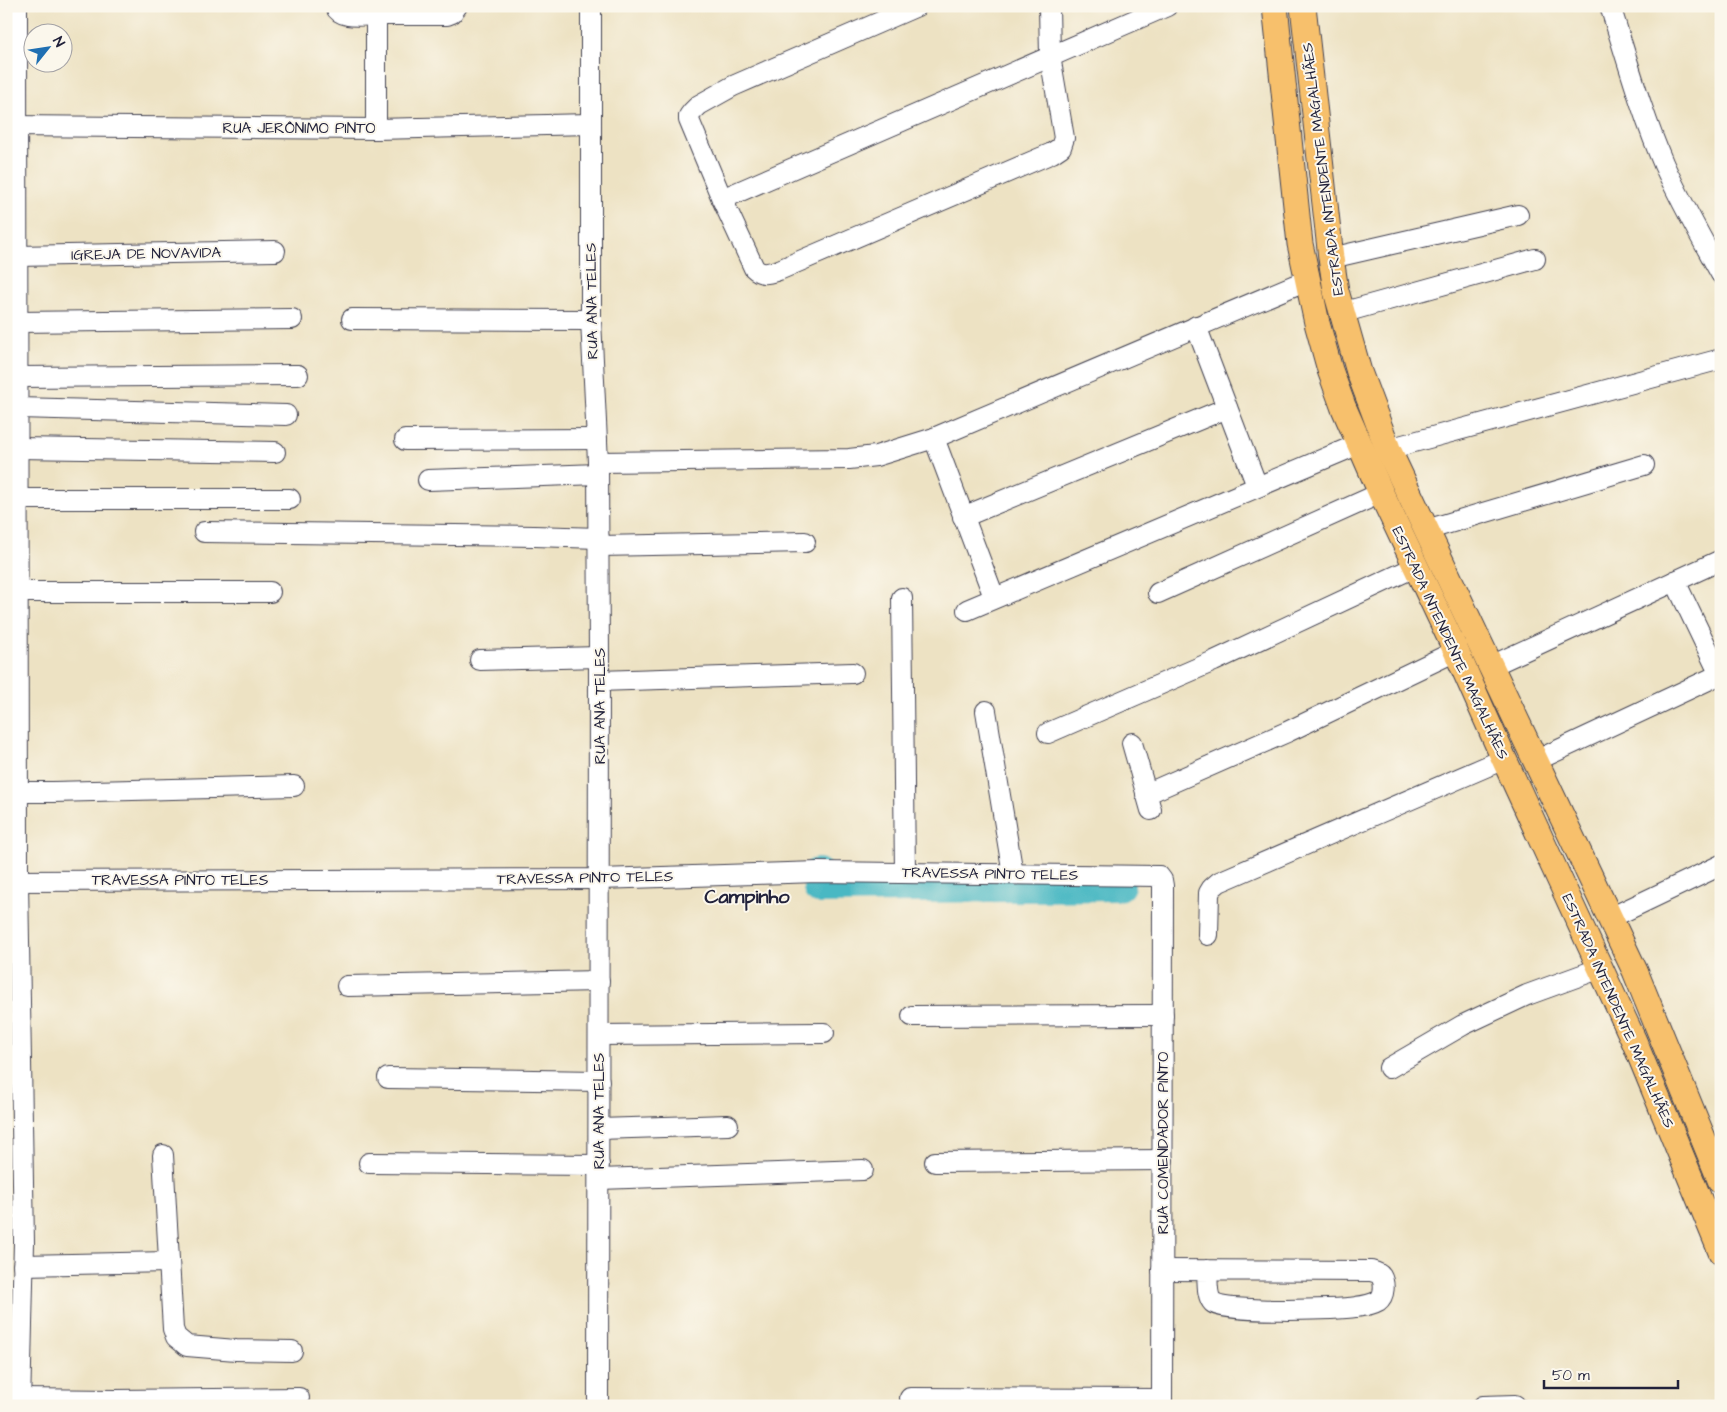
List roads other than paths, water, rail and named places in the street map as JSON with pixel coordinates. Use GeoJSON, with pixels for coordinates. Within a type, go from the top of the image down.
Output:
{"type":"FeatureCollection","features":[{"type":"Feature","properties":{"kind":"main road","name":"ESTRADA INTENDENTE MAGALHÃES"},"geometry":{"type":"LineString","coordinates":[[1275,6],[1298,226],[1307,280],[1330,370],[1381,494],[1456,651],[1634,1041],[1720,1251]]}},
{"type":"Feature","properties":{"kind":"main road","name":"ESTRADA INTENDENTE MAGALHÃES"},"geometry":{"type":"LineString","coordinates":[[1303,6],[1331,258],[1341,313],[1359,372],[1388,449],[1635,971],[1721,1182]]}},
{"type":"Feature","properties":{"kind":"street"},"geometry":{"type":"LineString","coordinates":[[17,6],[11,126],[17,256],[18,408],[18,448],[12,499],[12,553],[18,592],[12,620],[12,881],[15,1243],[23,1265],[20,1402],[299,1398]]}},
{"type":"Feature","properties":{"kind":"street"},"geometry":{"type":"LineString","coordinates":[[335,6],[343,15],[389,12],[447,14],[452,13],[457,6]]}},
{"type":"Feature","properties":{"kind":"street","name":"RUA ANA TELES"},"geometry":{"type":"LineString","coordinates":[[591,6],[591,320],[598,468],[600,657],[598,1406]]}},
{"type":"Feature","properties":{"kind":"street"},"geometry":{"type":"LineString","coordinates":[[917,6],[733,86],[699,105],[692,112],[690,120],[722,199],[754,268],[761,274],[779,270],[1052,153],[1061,147],[1064,138],[1050,56],[1049,6]]}},
{"type":"Feature","properties":{"kind":"street"},"geometry":{"type":"LineString","coordinates":[[722,199],[1167,6]]}},
{"type":"Feature","properties":{"kind":"street"},"geometry":{"type":"LineString","coordinates":[[1610,6],[1661,157],[1721,274]]}},
{"type":"Feature","properties":{"kind":"street"},"geometry":{"type":"LineString","coordinates":[[376,129],[389,12]]}},
{"type":"Feature","properties":{"kind":"street","name":"RUA JERÔNIMO PINTO"},"geometry":{"type":"LineString","coordinates":[[11,126],[376,129],[591,124]]}},
{"type":"Feature","properties":{"kind":"street"},"geometry":{"type":"LineString","coordinates":[[1331,258],[1518,215]]}},
{"type":"Feature","properties":{"kind":"street","name":"IGREJA DE NOVAVIDA"},"geometry":{"type":"LineString","coordinates":[[17,256],[275,251]]}},
{"type":"Feature","properties":{"kind":"street"},"geometry":{"type":"LineString","coordinates":[[1341,313],[1535,259]]}},
{"type":"Feature","properties":{"kind":"street"},"geometry":{"type":"LineString","coordinates":[[428,480],[598,468],[849,459],[876,456],[934,438],[1307,280]]}},
{"type":"Feature","properties":{"kind":"street"},"geometry":{"type":"LineString","coordinates":[[17,322],[292,319]]}},
{"type":"Feature","properties":{"kind":"street"},"geometry":{"type":"LineString","coordinates":[[352,319],[591,320]]}},
{"type":"Feature","properties":{"kind":"street"},"geometry":{"type":"LineString","coordinates":[[1196,326],[1257,486]]}},
{"type":"Feature","properties":{"kind":"street"},"geometry":{"type":"LineString","coordinates":[[1388,449],[1721,359]]}},
{"type":"Feature","properties":{"kind":"street"},"geometry":{"type":"LineString","coordinates":[[17,378],[298,375]]}},
{"type":"Feature","properties":{"kind":"street"},"geometry":{"type":"LineString","coordinates":[[18,408],[286,415]]}},
{"type":"Feature","properties":{"kind":"street"},"geometry":{"type":"LineString","coordinates":[[963,517],[1227,408]]}},
{"type":"Feature","properties":{"kind":"street"},"geometry":{"type":"LineString","coordinates":[[405,440],[597,438]]}},
{"type":"Feature","properties":{"kind":"street"},"geometry":{"type":"LineString","coordinates":[[934,438],[994,597]]}},
{"type":"Feature","properties":{"kind":"street"},"geometry":{"type":"LineString","coordinates":[[967,610],[1359,444]]}},
{"type":"Feature","properties":{"kind":"street"},"geometry":{"type":"LineString","coordinates":[[18,448],[275,452]]}},
{"type":"Feature","properties":{"kind":"street"},"geometry":{"type":"LineString","coordinates":[[1426,530],[1644,465]]}},
{"type":"Feature","properties":{"kind":"street"},"geometry":{"type":"LineString","coordinates":[[1158,593],[1381,494]]}},
{"type":"Feature","properties":{"kind":"street"},"geometry":{"type":"LineString","coordinates":[[12,499],[290,499]]}},
{"type":"Feature","properties":{"kind":"street"},"geometry":{"type":"LineString","coordinates":[[204,532],[534,536],[599,542],[806,542]]}},
{"type":"Feature","properties":{"kind":"street"},"geometry":{"type":"LineString","coordinates":[[1491,666],[1721,560]]}},
{"type":"Feature","properties":{"kind":"street"},"geometry":{"type":"LineString","coordinates":[[1048,733],[1214,661],[1415,567]]}},
{"type":"Feature","properties":{"kind":"street"},"geometry":{"type":"LineString","coordinates":[[1535,761],[1720,675],[1675,581]]}},
{"type":"Feature","properties":{"kind":"street"},"geometry":{"type":"LineString","coordinates":[[18,592],[270,592]]}},
{"type":"Feature","properties":{"kind":"street"},"geometry":{"type":"LineString","coordinates":[[902,598],[905,873]]}},
{"type":"Feature","properties":{"kind":"street"},"geometry":{"type":"LineString","coordinates":[[1132,743],[1149,802],[1287,732],[1456,651]]}},
{"type":"Feature","properties":{"kind":"street"},"geometry":{"type":"LineString","coordinates":[[480,660],[600,657]]}},
{"type":"Feature","properties":{"kind":"street"},"geometry":{"type":"LineString","coordinates":[[600,681],[853,672]]}},
{"type":"Feature","properties":{"kind":"street"},"geometry":{"type":"LineString","coordinates":[[986,711],[1013,874]]}},
{"type":"Feature","properties":{"kind":"street"},"geometry":{"type":"LineString","coordinates":[[1208,935],[1209,893],[1219,882],[1504,759]]}},
{"type":"Feature","properties":{"kind":"street"},"geometry":{"type":"LineString","coordinates":[[13,792],[294,786]]}},
{"type":"Feature","properties":{"kind":"street"},"geometry":{"type":"LineString","coordinates":[[1610,918],[1721,865]]}},
{"type":"Feature","properties":{"kind":"street","name":"TRAVESSA PINTO TELES"},"geometry":{"type":"LineString","coordinates":[[12,881],[600,879],[818,872],[1158,876],[1162,880]]}},
{"type":"Feature","properties":{"kind":"street","name":"RUA COMENDADOR PINTO"},"geometry":{"type":"LineString","coordinates":[[1162,880],[1162,1403]]}},
{"type":"Feature","properties":{"kind":"street"},"geometry":{"type":"LineString","coordinates":[[1389,1068],[1463,1025],[1527,995],[1601,968]]}},
{"type":"Feature","properties":{"kind":"street"},"geometry":{"type":"LineString","coordinates":[[347,986],[599,981]]}},
{"type":"Feature","properties":{"kind":"street"},"geometry":{"type":"LineString","coordinates":[[912,1016],[1163,1015]]}},
{"type":"Feature","properties":{"kind":"street"},"geometry":{"type":"LineString","coordinates":[[599,1034],[824,1034]]}},
{"type":"Feature","properties":{"kind":"street"},"geometry":{"type":"LineString","coordinates":[[388,1078],[599,1081]]}},
{"type":"Feature","properties":{"kind":"street"},"geometry":{"type":"LineString","coordinates":[[599,1129],[728,1125]]}},
{"type":"Feature","properties":{"kind":"street"},"geometry":{"type":"LineString","coordinates":[[163,1155],[173,1329],[176,1337],[187,1346],[236,1350],[292,1351]]}},
{"type":"Feature","properties":{"kind":"street"},"geometry":{"type":"LineString","coordinates":[[935,1162],[1162,1160]]}},
{"type":"Feature","properties":{"kind":"street"},"geometry":{"type":"LineString","coordinates":[[369,1163],[600,1172],[864,1170]]}},
{"type":"Feature","properties":{"kind":"street"},"geometry":{"type":"LineString","coordinates":[[23,1265],[169,1262]]}},
{"type":"Feature","properties":{"kind":"street"},"geometry":{"type":"LineString","coordinates":[[1162,1270],[1207,1270],[1371,1271],[1377,1273],[1382,1278],[1384,1293],[1376,1302],[1356,1307],[1294,1310],[1228,1308],[1216,1305],[1210,1299],[1207,1270]]}},
{"type":"Feature","properties":{"kind":"street"},"geometry":{"type":"LineString","coordinates":[[910,1398],[1162,1403]]}},
{"type":"Feature","properties":{"kind":"street"},"geometry":{"type":"LineString","coordinates":[[1483,1406],[1515,1405]]}},
{"type":"Feature","properties":{"kind":"waterway"},"geometry":{"type":"LineString","coordinates":[[818,874],[819,888],[1119,885]]}},
{"type":"Feature","properties":{"kind":"district","name":"Campinho"},"geometry":{"type":"Point","coordinates":[747,897]}}]}
